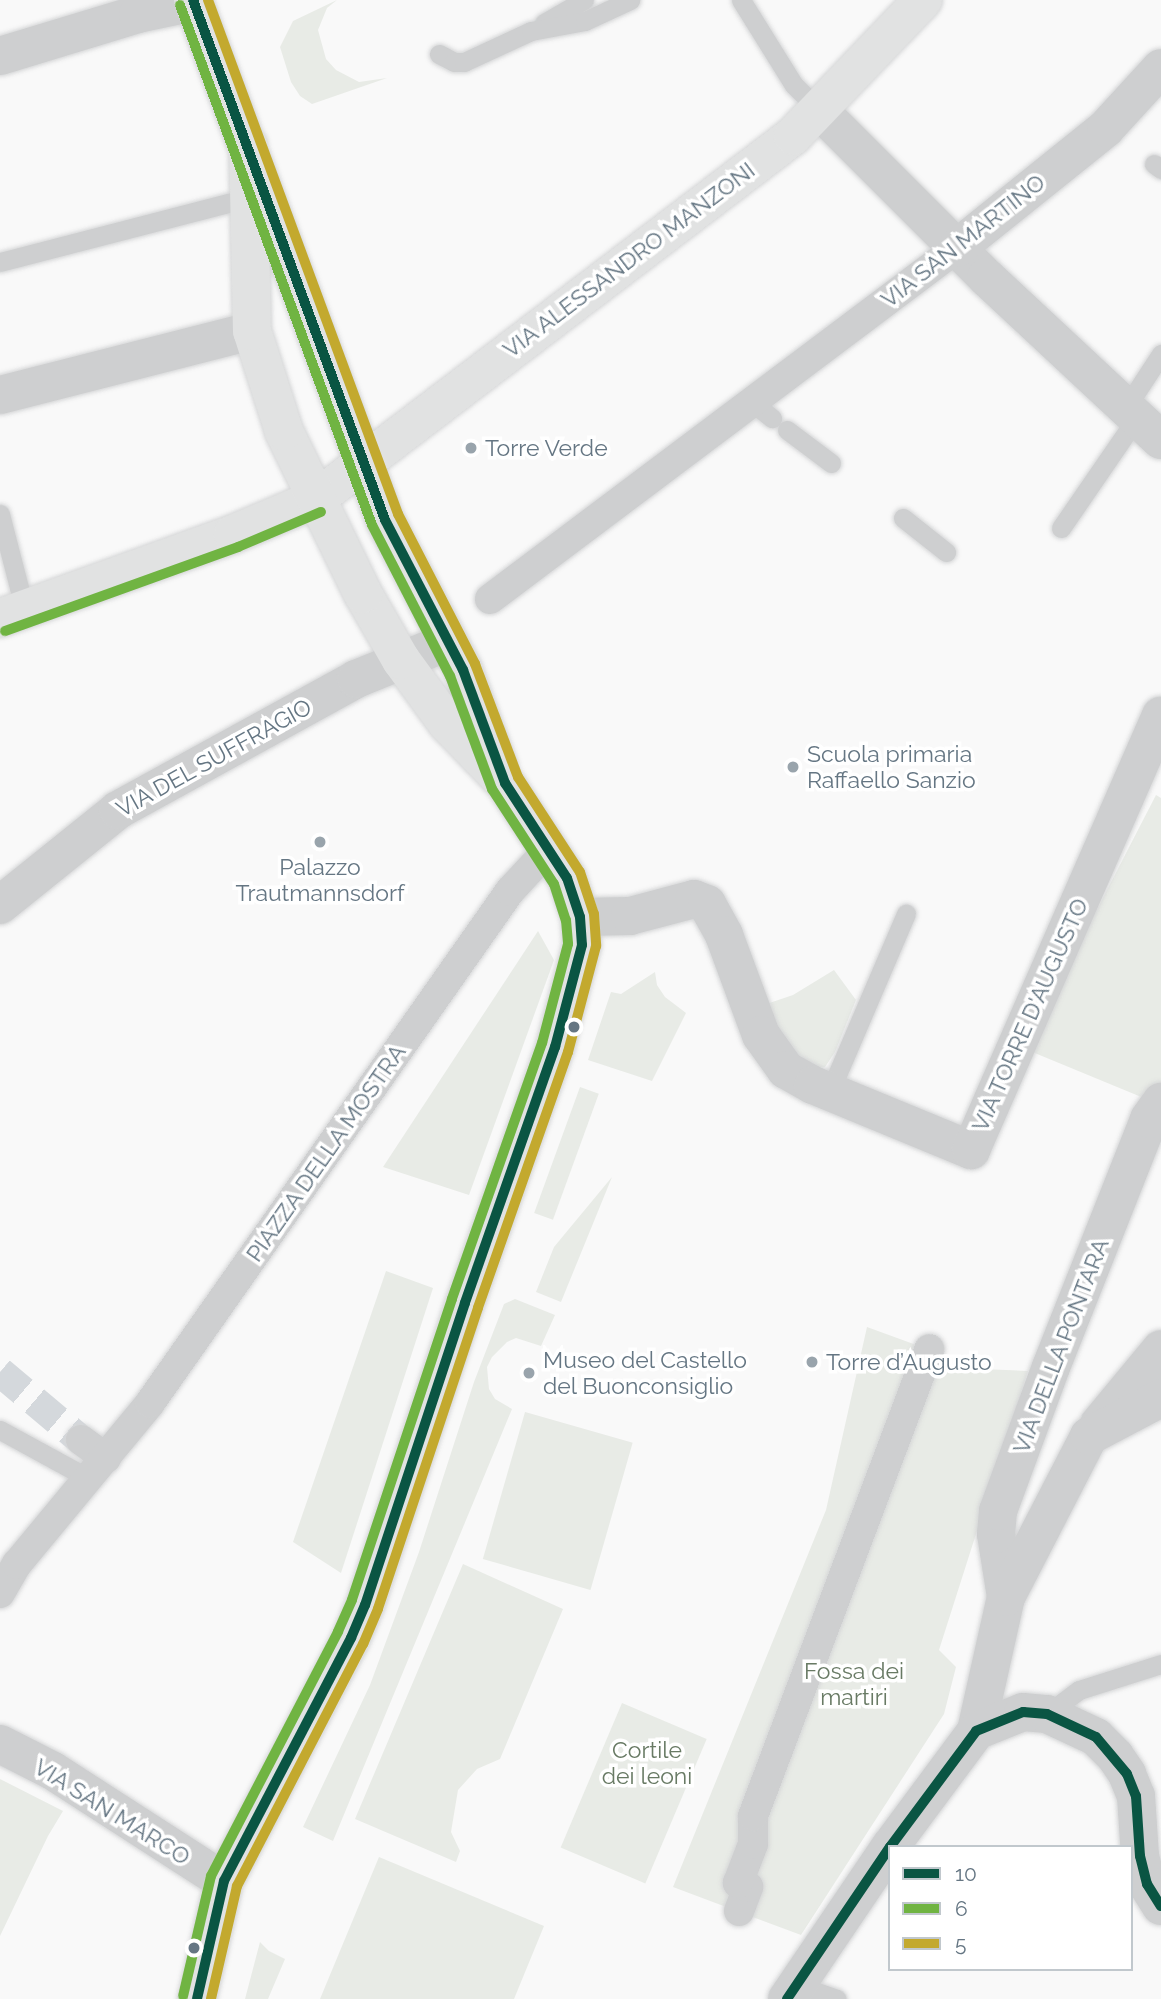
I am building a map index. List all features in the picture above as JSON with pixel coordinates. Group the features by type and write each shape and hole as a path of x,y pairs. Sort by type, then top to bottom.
{"main road":[{"name":"VIA ALESSANDRO MANZONI","path":"13,615 233,534 316,499 793,136 923,0"},
{"path":"195,1 384,520 463,670 505,783"},
{"path":"197,1999 224,1881 351,1638 365,1605 486,1239 555,1047 582,945 580,917 567,878 505,783 447,723 401,660 363,594 284,431 252,331 247,198 248,145"}],"street":[{"path":"2,48 195,1"},
{"name":"VIA SAN MARTINO","path":"490,599 770,416 957,248 1115,137 1161,68"},
{"path":"819,110 957,248 1141,423"},
{"path":"0,395 252,331"},
{"name":"VIA DEL SUFFRAGIO","path":"0,905 118,810 356,679 447,642"},
{"name":"VIA TORRE D'AUGUSTO","path":"580,917 630,916 694,898 707,904 724,935 761,1035 786,1070 971,1150 1161,716"},
{"name":"PIAZZA DELLA MOSTRA","path":"0,1592 17,1564 150,1403 510,891 548,850"},
{"name":"VIA DELLA PONTARA","path":"1006,1597 996,1534 998,1511 1051,1367 1149,1119 1161,1102"},
{"path":"739,1911 748,1887 738,1883 752,1844 753,1816 929,1349"},
{"path":"891,1845 976,1731 1006,1597 1089,1436 1161,1349"},
{"path":"1089,1436 1161,1398"},
{"path":"81,1440 97,1468"},
{"path":"976,1731 1023,1712 1047,1714 1096,1737 1128,1774 1136,1796 1144,1875 1161,1906"},
{"name":"VIA SAN MARCO","path":"0,1744 53,1770 224,1881"},
{"path":"792,1992 888,1850"}],"lane":[{"path":"439,54 454,62 464,62 531,31 584,0"},
{"path":"531,31 584,21 629,0"},
{"path":"741,0 794,85 819,110"},
{"path":"0,262 247,198"},
{"path":"1061,528 1141,423 1161,354"},
{"path":"770,416 831,463"},
{"path":"0,514 13,615"},
{"path":"903,518 946,552"},
{"path":"830,1091 906,914"},
{"path":"0,1430 97,1468"},
{"path":"1047,1714 1079,1690 1161,1664"},
{"path":"792,1992 837,1999"}],"green space":[{"path":"337,0 327,8 318,30 326,59 336,70 359,82 387,78 312,104 300,96 291,82 280,47 293,21"},
{"path":"1156,795 1161,798 1161,1086 1151,1101 1025,1049"},
{"path":"538,931 554,960 469,1195 383,1167"},
{"path":"834,970 856,1000 835,1052 825,1067 811,1069 755,1008 793,995"},
{"path":"655,972 657,985 665,997 686,1013 652,1081 588,1060 611,992 621,994"},
{"path":"580,1087 599,1094 553,1220 534,1213"},
{"path":"612,1177 561,1302 536,1292 554,1247"},
{"path":"386,1271 433,1288 341,1573 293,1542"},
{"path":"515,1299 555,1315 541,1346 516,1338 507,1342 492,1357 487,1367 489,1389 495,1399 512,1409 333,1841 303,1827 370,1685 419,1552 474,1382 504,1304"},
{"name":"Fossa dei martiri","path":"867,1327 982,1369 1028,1371 939,1650 956,1667 944,1714 801,1935 673,1887 826,1510"},
{"path":"525,1412 633,1443 590,1590 483,1559"},
{"path":"463,1564 563,1609 500,1759 477,1769 458,1790 451,1832 460,1851 456,1862 355,1819"},
{"name":"Cortile dei leoni","path":"622,1703 707,1739 645,1883 561,1848"},
{"path":"0,1779 63,1811 48,1836 0,1936"},
{"path":"379,1857 544,1926 514,1999 320,1999"},
{"path":"260,1942 269,1951 285,1959 268,1999 245,1999"}],"tunnel":[{"path":"0,1372 81,1440"}],"transit line":[{"name":"10","path":"193,0 385,520 463,670 505,783 567,878 580,917 582,945 555,1047 465,1303 365,1605 351,1638 224,1881 197,1999"},
{"name":"5","path":"208,0 398,514 475,664 518,777 580,872 594,914 596,946 568,1052 478,1308 378,1609 363,1644 237,1886 211,1999"},
{"name":"6","path":"180,5 372,525 450,676 492,789 554,884 566,920 568,944 542,1043 452,1299 352,1600 211,1876 183,1996"},
{"name":"6","path":"5,631 238,547 321,512"},
{"name":"10","path":"891,1845 976,1731 1023,1712 1047,1714 1096,1737 1127,1774 1136,1796 1140,1856 1147,1884 1161,1906"},
{"name":"10","path":"787,1999 888,1850"}],"place":[{"name":"Torre Verde","path":"471,448"},
{"name":"Scuola primaria Raffaello Sanzio","path":"793,767"},
{"name":"Palazzo Trautmannsdorf","path":"320,842"},
{"name":"Torre d’Augusto","path":"812,1362"},
{"name":"Museo del Castello del Buonconsiglio","path":"529,1373"}]}
